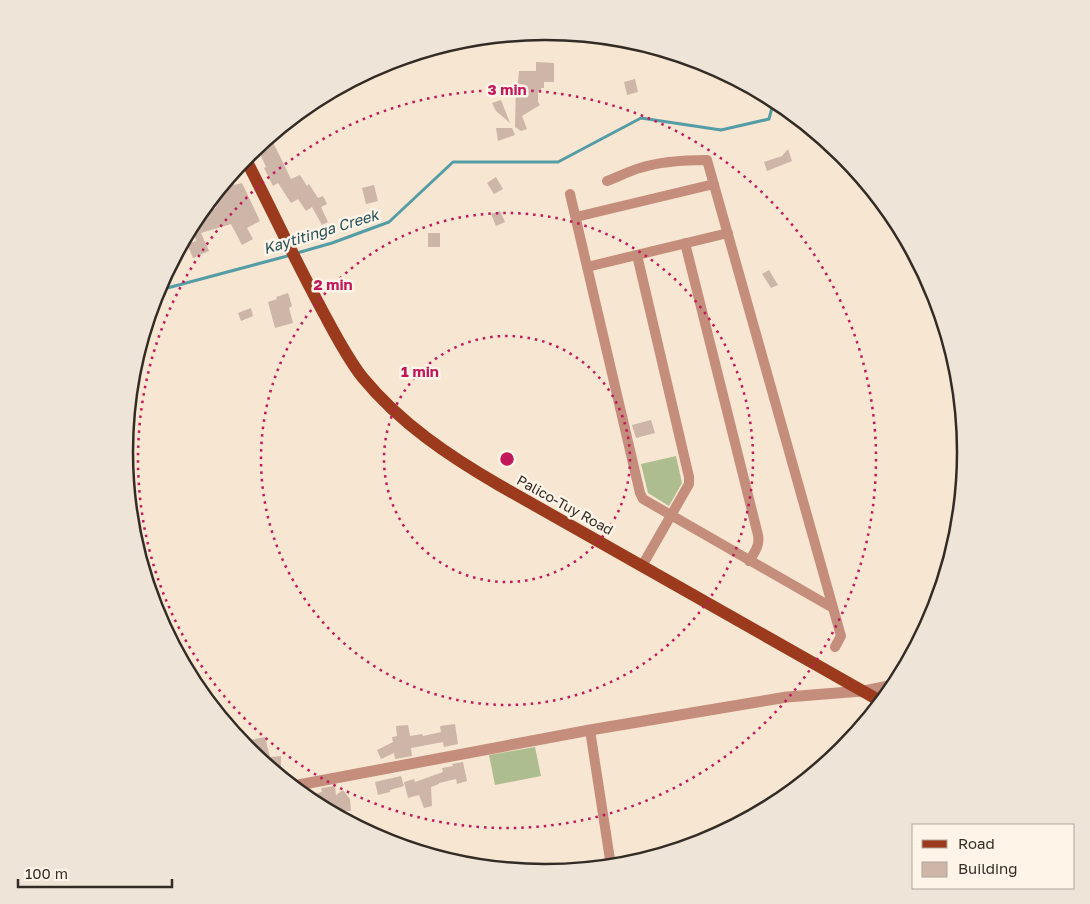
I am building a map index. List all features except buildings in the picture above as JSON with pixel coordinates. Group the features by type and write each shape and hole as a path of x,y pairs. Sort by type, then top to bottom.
{"main road":[{"name":"Palico-Tuy Road","path":"249,166 333,330 363,377 404,420 458,462 875,698"}],"street":[{"path":"607,181 639,168 655,164 672,161 707,160 841,636 835,647"},
{"path":"576,217 714,184"},
{"path":"570,194 640,493 646,502 671,517 833,608"},
{"path":"587,267 728,233"},
{"path":"685,243 758,535 757,548 749,561"},
{"path":"637,255 689,477 686,491 642,566"},
{"path":"301,784 590,730 787,697 862,691 884,686"},
{"path":"590,730 610,858"}],"green space":[{"path":"676,456 682,483 669,506 648,493 641,464"},
{"path":"535,747 541,776 495,785 489,755"}],"waterway":[{"name":"Kaytitinga Creek","path":"297,253 332,243 389,222 453,162 558,162 641,118 721,130 769,119 772,108"},
{"name":"Kaytitinga Creek","path":"167,288 291,255"}]}
